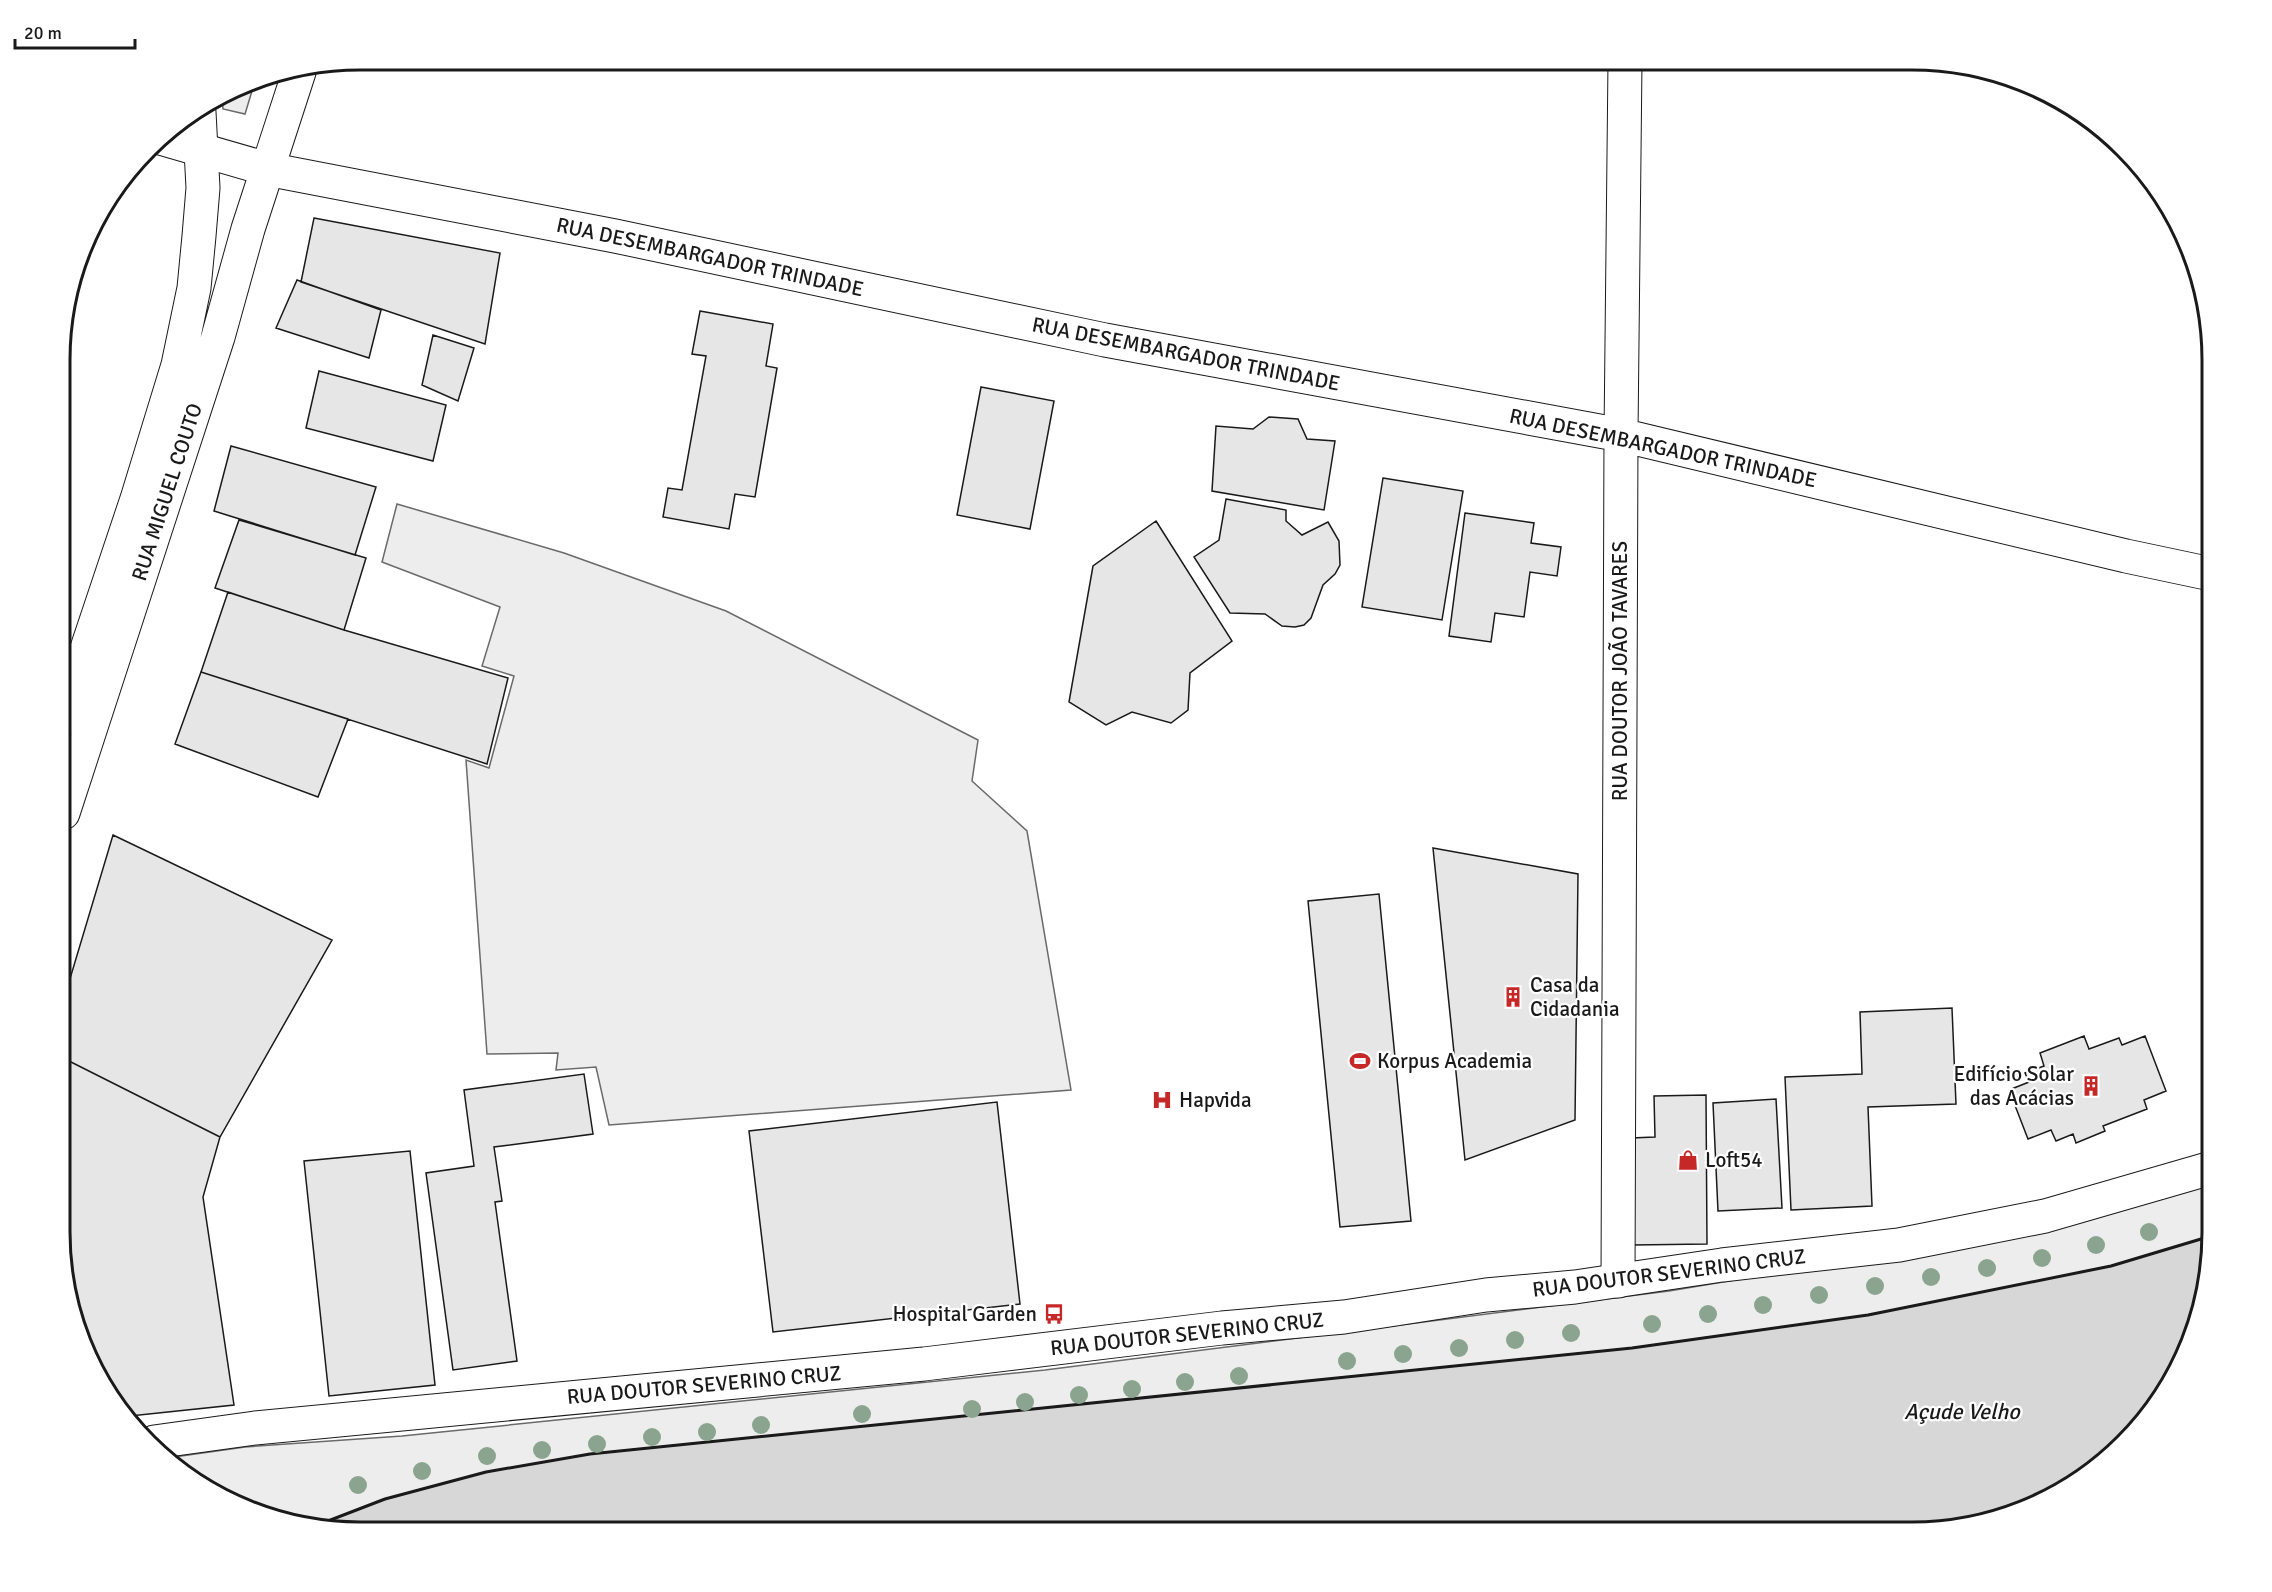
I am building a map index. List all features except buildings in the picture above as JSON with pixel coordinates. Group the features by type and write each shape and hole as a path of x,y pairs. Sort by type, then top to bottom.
{"main road":[{"name":"RUA DOUTOR JOÃO TAVARES","path":"1618,1281 1621,435 1625,70"},
{"name":"RUA MIGUEL COUTO","path":"70,792 218,337 267,169 297,78"},
{"name":"RUA MIGUEL COUTO","path":"70,699 137,499 178,365 195,278 202,188 199,119"},
{"name":"RUA DESEMBARGADOR TRINDADE","path":"171,141 267,169 615,236 1104,340 1621,435 2202,572"},
{"name":"RUA DOUTOR SEVERINO CRUZ","path":"160,1441 369,1416 924,1364 1344,1317 1486,1295 1575,1287 1722,1265 1899,1245 2045,1216 2202,1171"}],"shaded area":[{"path":"252,92 245,114 223,109 223,105"},
{"path":"397,504 564,553 726,611 978,740 972,781 1027,831 1071,1090 609,1125 596,1067 556,1070 558,1053 487,1054 466,760 489,768 514,676 482,666 500,607 382,562"},
{"path":"2202,1180 2202,1239 2111,1266 1868,1315 1632,1348 590,1454 385,1499 331,1520 286,1512 232,1492 199,1473 178,1456 245,1447 402,1436 1045,1370 1669,1291 2078,1223"}],"water":[{"name":"Açude Velho","path":"2202,1239 2192,1306 2172,1360 2153,1393 2117,1437 2073,1473 2040,1492 2005,1506 1949,1519 1911,1522 361,1522 331,1520 385,1499 486,1472 590,1454 1632,1348 1868,1315 2111,1266"}],"wall":[{"path":"331,1520 385,1499 486,1472 590,1454 1632,1348 1868,1315 2111,1266 2202,1239"}],"place":[{"name":"Casa da Cidadania","path":"1513,997"},
{"name":"Korpus Academia","path":"1360,1061"},
{"name":"Edifício Solar das Acácias","path":"2091,1086"},
{"name":"Hapvida","path":"1162,1100"},
{"name":"Loft54","path":"1688,1160"},
{"name":"Hospital Garden","path":"1054,1314"}]}
